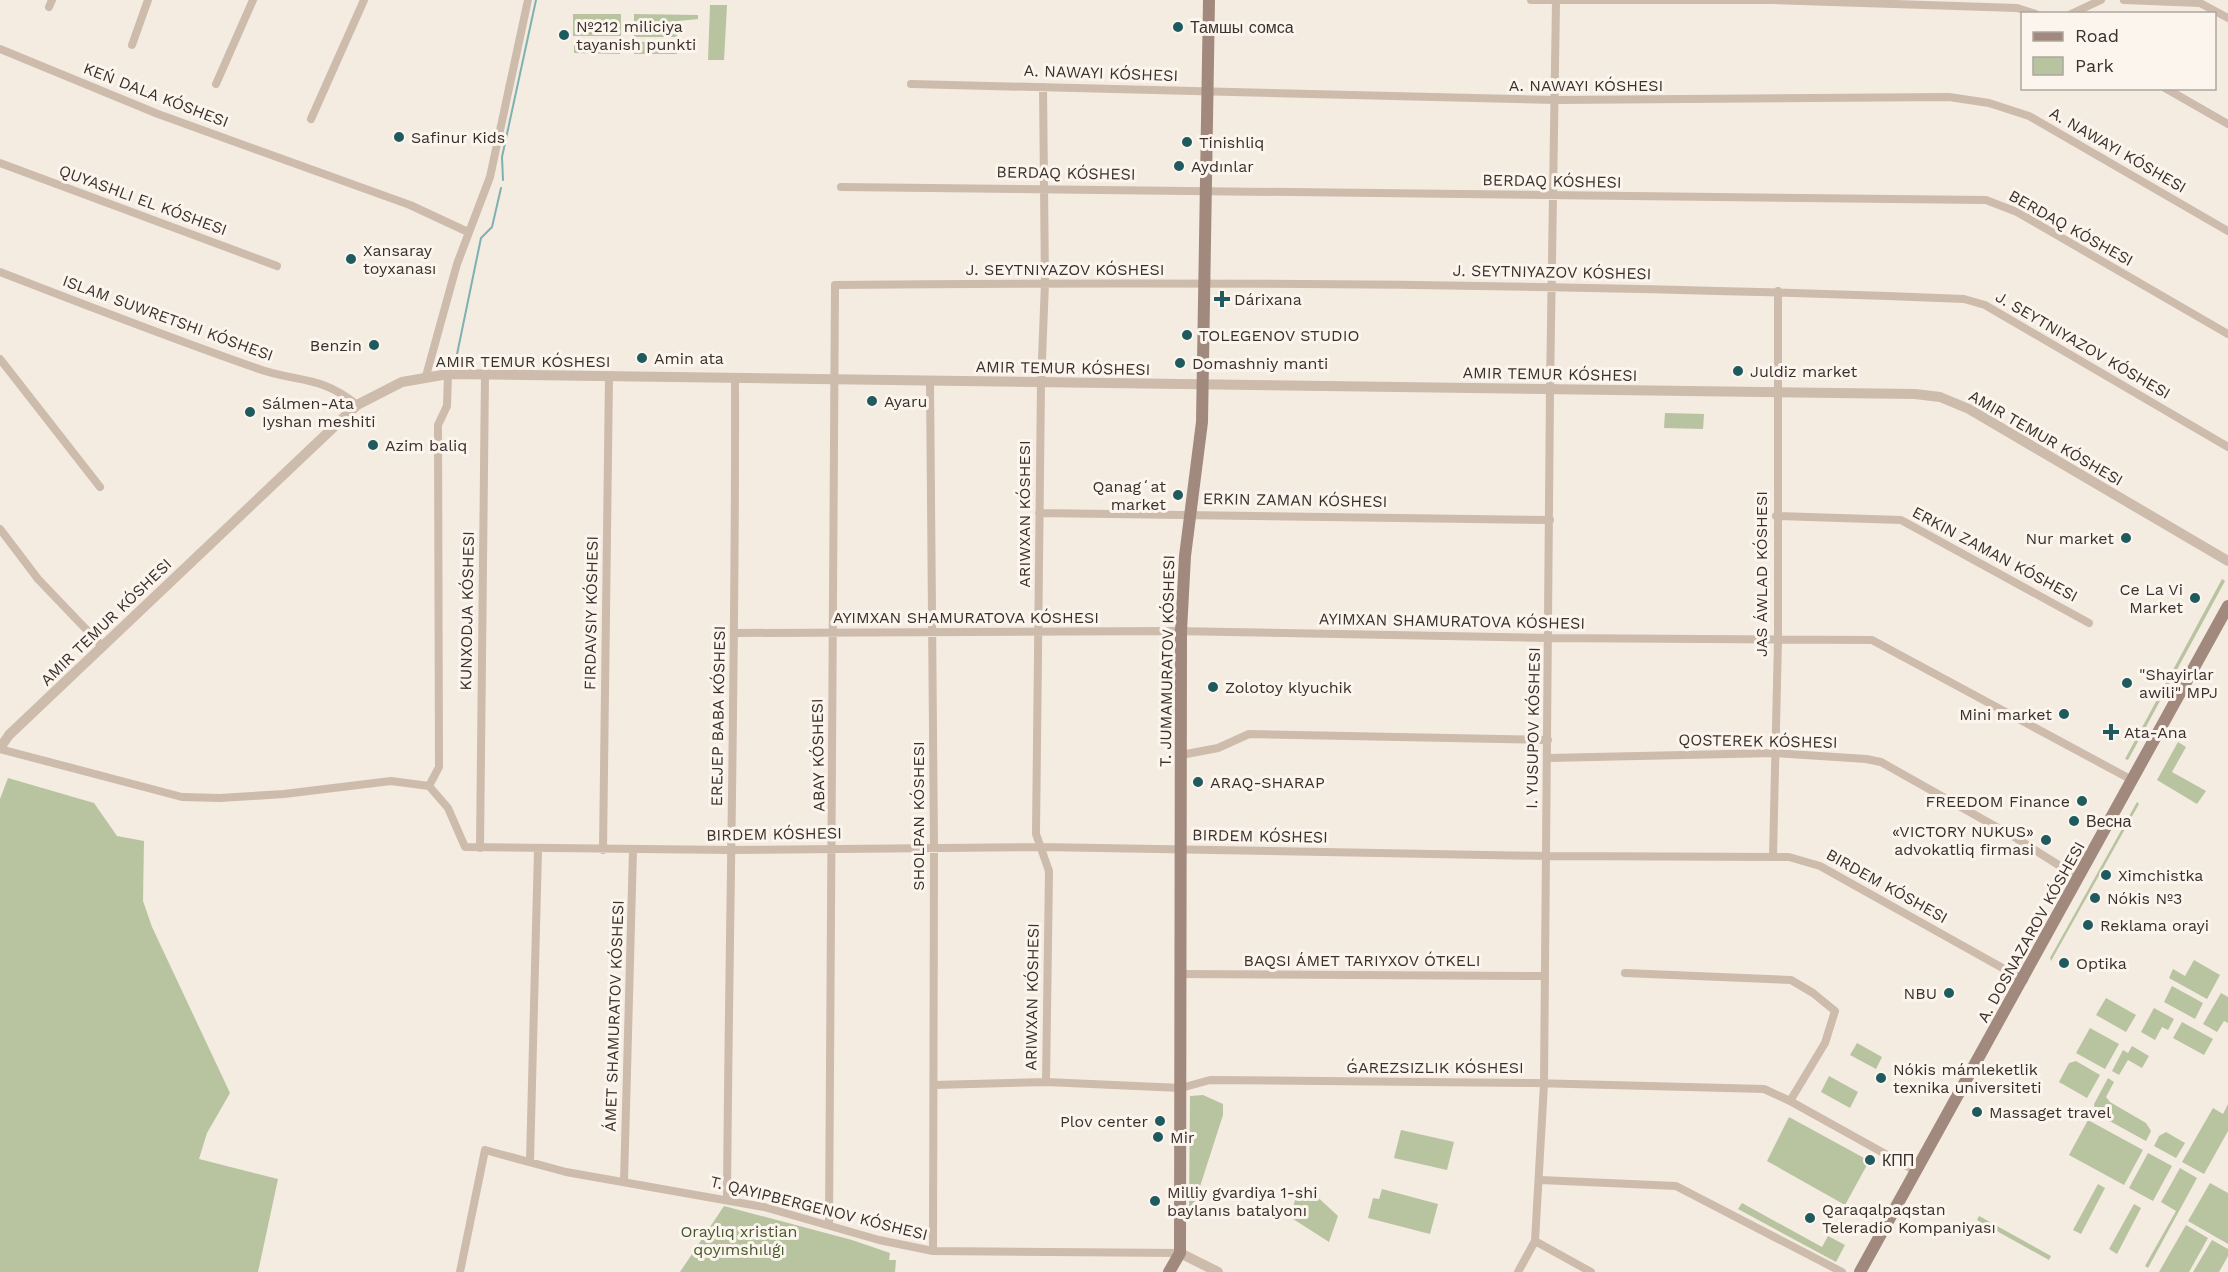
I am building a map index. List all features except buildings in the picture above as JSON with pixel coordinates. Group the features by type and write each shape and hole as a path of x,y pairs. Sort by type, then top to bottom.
{"main road":[{"name":"T. JUMAMURATOV KÓSHESI","path":"1180,1253 1181,631 1185,556 1202,422 1209,0"},
{"name":"A. DOSNAZAROV KÓSHESI","path":"1860,1272 2024,980 2228,606"},
{"path":"1169,1272 1180,1253"}],"street":[{"path":"132,45 148,0"},
{"path":"216,84 253,0"},
{"path":"311,119 364,0"},
{"path":"426,376 468,232 490,177 528,0"},
{"path":"1531,0 1785,1 2017,8 2030,12"},
{"path":"2075,12 2101,0"},
{"path":"2124,0 2200,3 2228,18"},
{"name":"I. YUSUPOV KÓSHESI","path":"1518,1272 1535,1241 1544,1084 1556,1"},
{"name":"KEŃ DALA KÓSHESI","path":"0,49 158,114 410,205 468,232"},
{"path":"911,84 1556,100 1949,97 1989,103 2029,116 2228,231"},
{"path":"1043,87 1045,283 1041,383 1036,834 1049,871 1046,1082"},
{"path":"2168,90 2228,124"},
{"path":"0,163 277,266"},
{"name":"BERDAQ KÓSHESI","path":"841,187 1986,200 2017,212 2228,334"},
{"name":"ISLAM SUWRETSHI KÓSHESI","path":"0,272 260,370 314,380 336,389 357,405"},
{"name":"J. SEYTNIYAZOV KÓSHESI","path":"835,285 1045,283 1552,286 1964,298 1985,305 2228,447"},
{"name":"ABAY KÓSHESI","path":"829,1225 834,848 831,633 835,285"},
{"name":"JAS ÁWLAD KÓSHESI","path":"1773,856 1778,640 1776,392 1778,291"},
{"path":"0,359 100,487"},
{"path":"0,748 182,797 220,798 284,794 391,781 429,786 439,767 438,425 447,406 448,374"},
{"name":"AMIR TEMUR KÓSHESI","path":"0,748 9,735 357,405 373,394 402,382 448,374 1776,392 1940,397 1999,425 2228,561"},
{"name":"KUNXODJA KÓSHESI","path":"480,848 485,374"},
{"name":"FIRDAVSIY KÓSHESI","path":"603,850 609,376"},
{"name":"EREJEP BABA KÓSHESI","path":"727,1198 730,850 736,633 735,378"},
{"name":"SHOLPAN KÓSHESI","path":"930,381 934,848 933,1251"},
{"name":"ERKIN ZAMAN KÓSHESI","path":"1039,513 1191,513 1550,520"},
{"name":"ERKIN ZAMAN KÓSHESI","path":"1776,516 1901,520 2089,623"},
{"path":"0,529 46,588 103,647"},
{"path":"736,633 1181,631 1549,638 1872,640 2132,780"},
{"path":"1181,755 1218,748 1249,734 1548,740"},
{"name":"QOSTEREK KÓSHESI","path":"1548,758 1775,753 1858,758 1881,762 2016,838 2079,878"},
{"name":"BIRDEM KÓSHESI","path":"429,786 447,808 465,847 480,848 730,850 1041,847 1547,856 1773,856 1804,860 1820,866 2024,980"},
{"path":"530,1161 538,850"},
{"name":"ÁMET SHAMURATOV KÓSHESI","path":"624,1182 633,850"},
{"path":"1625,973 1791,980 1813,993 1835,1011 1825,1043 1790,1101"},
{"path":"1179,974 1545,976"},
{"name":"ǴAREZSIZLIK KÓSHESI","path":"934,1085 1046,1082 1181,1088 1210,1080 1764,1089 1916,1171"},
{"path":"460,1272 485,1150 566,1172 727,1198 879,1240 933,1251 1180,1253 1218,1272"},
{"path":"1540,1180 1676,1186 1842,1272"},
{"path":"1535,1241 1591,1272"}],"green space":[{"path":"710,5 727,5 724,60 708,60"},
{"path":"573,14 621,14 621,36 573,36"},
{"path":"634,14 698,15 698,19 678,21 677,37 634,37"},
{"path":"574,40 621,41 620,54 574,53"},
{"path":"634,42 677,42 677,54 634,54"},
{"path":"1665,413 1704,414 1703,429 1664,428"},
{"path":"2222,579 2225,581 2128,760 2125,759"},
{"path":"2178,742 2186,747 2172,772 2206,791 2197,804 2157,780"},
{"path":"8,778 94,803 117,836 144,841 143,901 152,927 230,1093 207,1133 199,1159 278,1179 258,1272 0,1272 0,799"},
{"path":"2137,802 2139,804 2051,961 2050,958"},
{"path":"2194,960 2220,975 2207,999 2169,978 2173,969 2185,976"},
{"path":"2172,986 2203,1003 2195,1019 2164,1002"},
{"path":"2221,993 2228,997 2228,1023 2224,1021 2217,1032 2203,1024"},
{"path":"2106,998 2136,1015 2126,1032 2096,1015"},
{"path":"2154,1008 2174,1019 2168,1030 2162,1027 2155,1040 2141,1032"},
{"path":"2182,1022 2213,1039 2204,1055 2173,1038"},
{"path":"2090,1028 2119,1044 2105,1069 2076,1053"},
{"path":"1857,1043 1882,1057 1876,1069 1850,1055"},
{"path":"2132,1046 2149,1056 2142,1068 2128,1060 2119,1075 2112,1071 2123,1050 2128,1053"},
{"path":"2076,1061 2100,1075 2087,1098 2059,1082 2069,1063"},
{"path":"1829,1076 1858,1092 1850,1108 1821,1092"},
{"path":"2108,1078 2114,1082 2106,1097 2110,1102 2146,1123 2151,1131 2146,1141 2095,1113 2094,1104"},
{"path":"1203,1095 1223,1104 1223,1115 1195,1202 1189,1208 1190,1096"},
{"path":"2228,1104 2228,1131 2204,1174 2182,1162 2213,1108 2223,1114"},
{"path":"1789,1117 1864,1158 1863,1162 1867,1165 1845,1205 1767,1161"},
{"path":"2088,1120 2143,1150 2124,1185 2069,1155"},
{"path":"1401,1130 1454,1142 1447,1170 1394,1158"},
{"path":"2166,1132 2185,1143 2176,1158 2154,1146 2159,1136"},
{"path":"2148,1153 2172,1166 2153,1201 2129,1188"},
{"path":"2180,1168 2197,1178 2148,1268 2145,1266 2176,1211 2161,1202"},
{"path":"2210,1183 2228,1193 2228,1244 2188,1221"},
{"path":"2098,1184 2105,1188 2081,1234 2073,1230"},
{"path":"1299,1187 1311,1191 1338,1216 1329,1242 1290,1217"},
{"path":"1382,1189 1438,1204 1430,1234 1368,1218 1373,1198 1379,1199"},
{"path":"1742,1203 1822,1247 1828,1236 1845,1245 1836,1262 1738,1209"},
{"path":"2134,1204 2141,1208 2117,1254 2109,1249"},
{"name":"Oraylıq xristian qoyımshılıǵı","path":"724,1206 852,1240 890,1253 889,1260 896,1260 895,1272 680,1272"},
{"path":"1979,1216 2051,1256 2049,1260 1977,1220"},
{"path":"2186,1225 2208,1238 2189,1272 2159,1272"},
{"path":"2212,1240 2228,1249 2228,1256 2219,1272 2193,1272"}],"waterway":[{"path":"503,180 502,157 536,0"},
{"path":"455,364 481,238 492,227 501,188"}],"place":[{"name":"Тамшы сомса","path":"1178,27"},
{"name":"№212 miliciya tayanish punkti","path":"564,35"},
{"name":"Safinur Kids","path":"399,137"},
{"name":"Tinishliq","path":"1187,142"},
{"name":"Aydınlar","path":"1179,166"},
{"name":"Xansaray toyxanası","path":"351,259"},
{"name":"Dárixana","path":"1222,299"},
{"name":"TOLEGENOV STUDIO","path":"1187,335"},
{"name":"Benzin","path":"374,345"},
{"name":"Amin ata","path":"642,358"},
{"name":"Domashniy manti","path":"1180,363"},
{"name":"Juldiz market","path":"1738,371"},
{"name":"Ayaru","path":"872,401"},
{"name":"Sálmen-Ata Iyshan meshiti","path":"250,412"},
{"name":"Azim baliq","path":"373,445"},
{"name":"Qanagʻat market","path":"1178,495"},
{"name":"Nur market","path":"2126,538"},
{"name":"Ce La Vi Market","path":"2195,598"},
{"name":"\"Shayirlar awili\" MPJ","path":"2127,683"},
{"name":"Zolotoy klyuchik","path":"1213,687"},
{"name":"Mini market","path":"2064,714"},
{"name":"Ata-Ana","path":"2111,732"},
{"name":"ARAQ-SHARAP","path":"1198,782"},
{"name":"FREEDOM Finance","path":"2082,801"},
{"name":"Весна","path":"2074,821"},
{"name":"«VICTORY NUKUS» advokatliq firmasi","path":"2046,840"},
{"name":"Ximchistka","path":"2106,875"},
{"name":"Nókis №3","path":"2095,898"},
{"name":"Reklama orayi","path":"2088,925"},
{"name":"Optika","path":"2064,963"},
{"name":"NBU","path":"1949,993"},
{"name":"Nókis mámleketlik texnika universiteti","path":"1881,1078"},
{"name":"Massaget travel","path":"1977,1112"},
{"name":"Plov center","path":"1160,1121"},
{"name":"Mir","path":"1158,1137"},
{"name":"КПП","path":"1870,1160"},
{"name":"Milliy gvardiya 1-shi baylanıs batalyonı","path":"1155,1201"},
{"name":"Qaraqalpaqstan Teleradio Kompaniyası","path":"1810,1218"}]}
